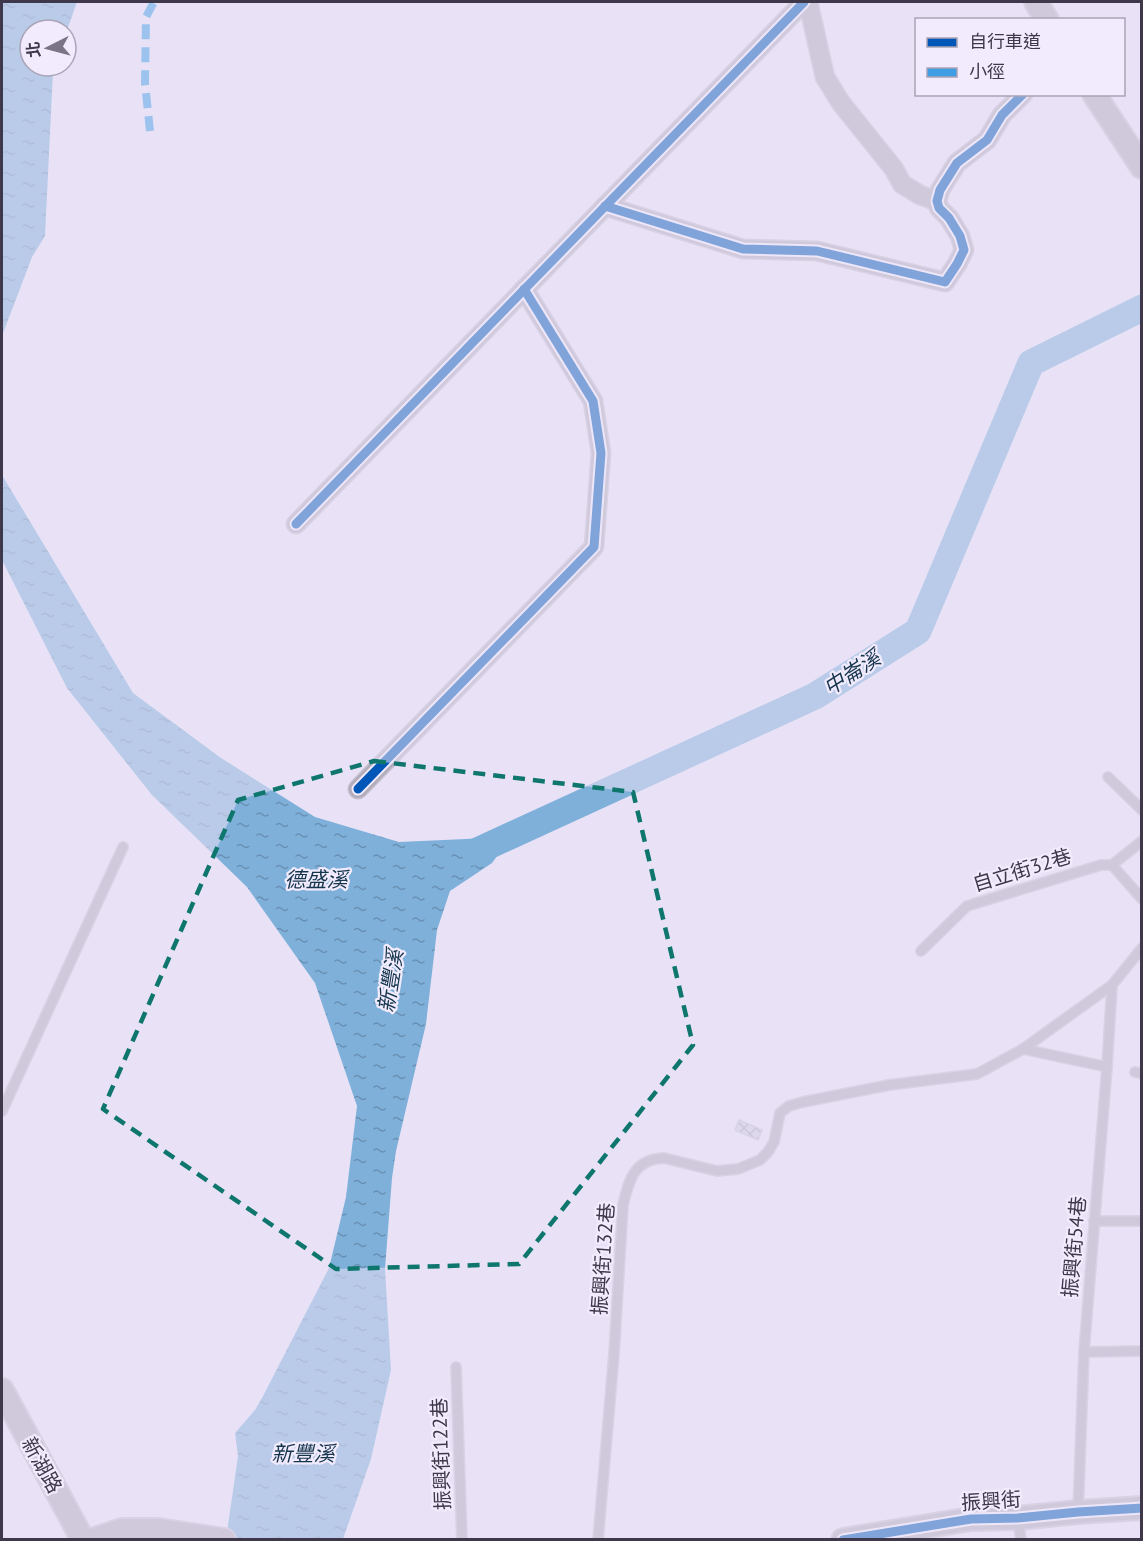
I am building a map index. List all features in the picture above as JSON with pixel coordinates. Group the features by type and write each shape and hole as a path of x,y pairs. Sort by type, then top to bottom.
{"street":[{"path":"806,2 825,77 841,103 894,169 902,184 920,195 937,201"},
{"path":"296,524 806,2"},
{"path":"1036,2 1046,18"},
{"path":"605,206 743,249 817,250 945,282 964,250 960,236 949,218 939,208 937,201 940,190 957,163 987,140 1002,115 1021,96"},
{"path":"1095,96 1142,167"},
{"path":"358,789 594,548 601,453 593,401 524,289"},
{"name":"新湖路","path":"2,1390 83,1539"},
{"name":"振興街","path":"843,1539 971,1519 1019,1529 1078,1512 1142,1508"},
{"path":"92,1539 122,1530 158,1530 224,1539"}],"lane":[{"path":"1108,777 1142,810"},
{"name":"自立街32巷","path":"921,951 967,906 1101,864 1112,865 1142,841"},
{"path":"2,1111 123,847"},
{"path":"1112,865 1142,899"},
{"path":"1023,1049 1112,985 1142,948"},
{"name":"振興街54巷","path":"1078,1512 1084,1352 1112,985"},
{"path":"1023,1049 1107,1067"},
{"name":"振興街132巷","path":"598,1539 614,1354 623,1205 629,1181 640,1164 655,1158 664,1158 717,1170 738,1169 760,1160 768,1152 774,1142 780,1113 789,1106 889,1085 977,1074 1023,1049"},
{"path":"1094,1221 1142,1221"},
{"path":"1084,1352 1142,1351"},
{"name":"振興街122巷","path":"456,1367 462,1539"}],"highlighted area":[{"path":"374,761 633,792 693,1045 519,1264 336,1269 103,1109 238,800"}],"water":[{"path":"2,2 77,2 71,18 18,18 18,78 53,78 45,236 32,257 2,336"},
{"path":"2,475 133,693 221,758 315,817 399,842 511,837 492,863 450,891 437,930 426,1024 396,1151 392,1178 385,1269 391,1370 371,1459 343,1539 226,1539 238,1456 235,1433 262,1398 329,1268 346,1197 357,1106 315,983 247,887 152,795 67,688 2,560"}],"building":[{"path":"739,1120 762,1130 758,1140 735,1130"}],"waterway":[{"name":"中崙溪","path":"475,852 815,696 918,631 1031,363 1142,308"}],"marked path":[{"path":"150,131 145,83 146,17 154,2"}],"cycle path":[{"path":"296,524 804,2"},
{"path":"605,206 743,249 817,251 945,282 964,250 960,236 949,218 939,208 937,201 940,190 957,163 987,140 1002,115 1021,96"},
{"path":"358,789 594,547 601,453 593,401 524,289"},
{"path":"843,1540 971,1519 1018,1518 1142,1508"}],"water label":[{"name":"德盛溪","path":"316,880"},
{"name":"新豐溪","path":"391,981"},
{"name":"新豐溪","path":"303,1454"}]}
